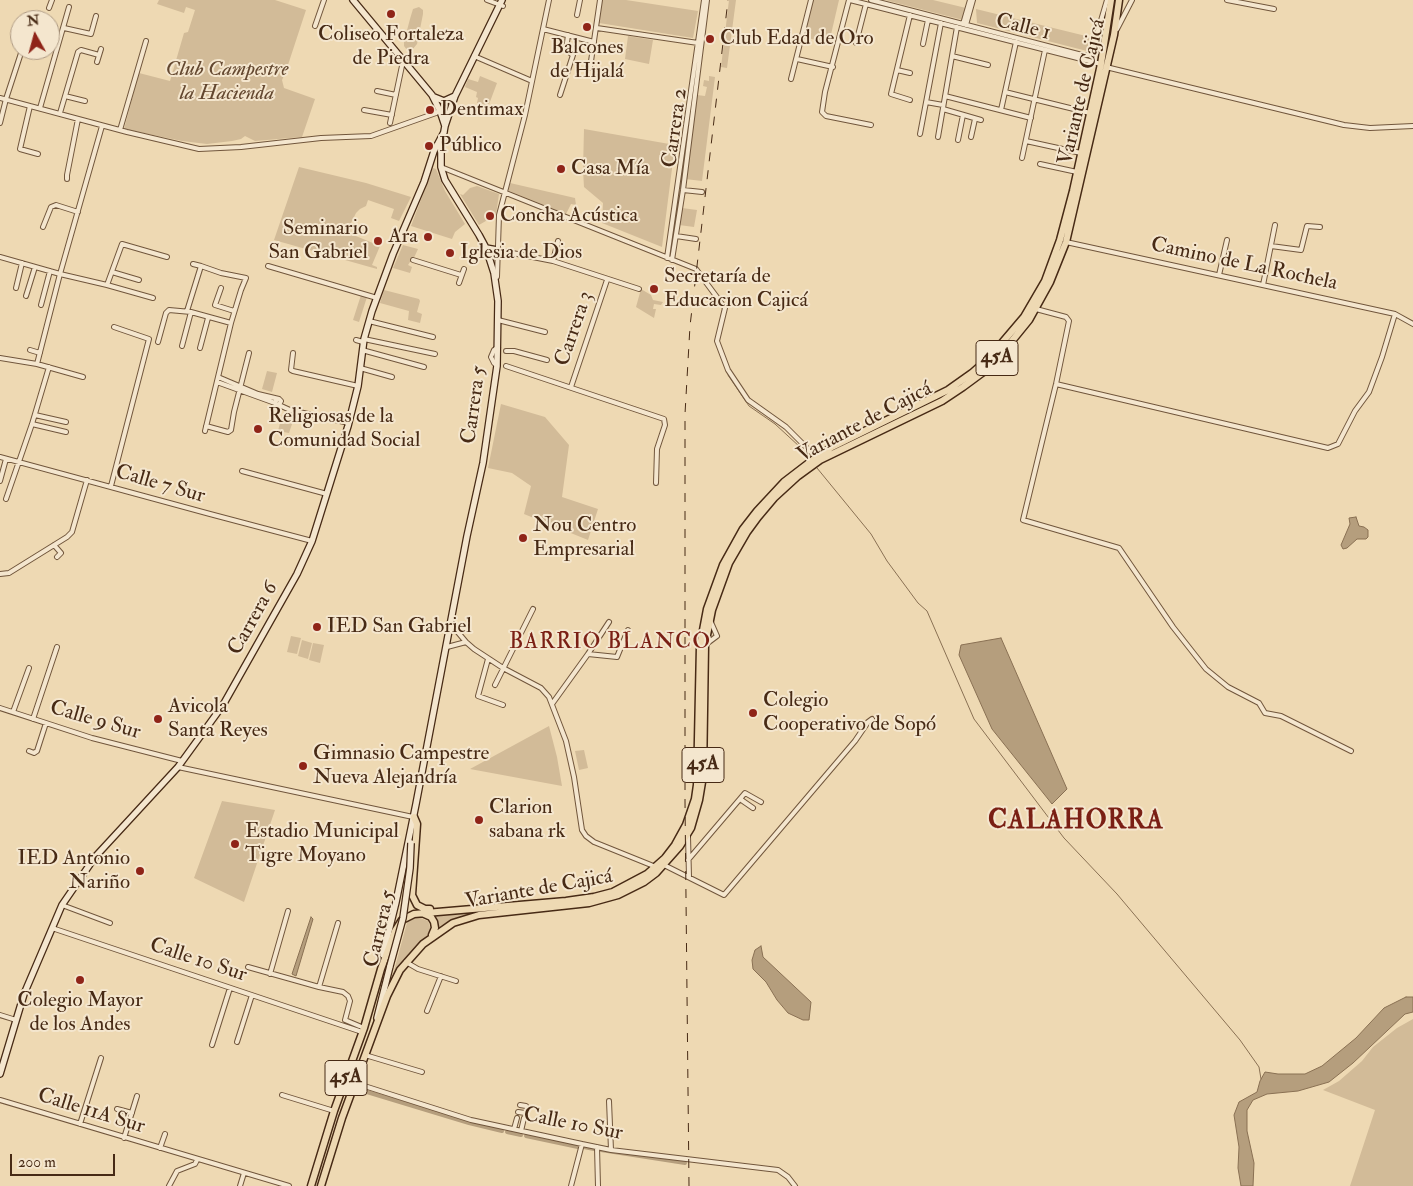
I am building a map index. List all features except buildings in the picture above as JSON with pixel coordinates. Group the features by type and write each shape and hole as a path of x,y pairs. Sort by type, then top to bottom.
{"highway":[{"name":"Variante de Cajicá","path":"816,459 942,401 964,387 982,373 1003,352 1020,333 1036,309 1050,282 1066,242 1104,65 1111,0"},
{"name":"Variante de Cajicá","path":"381,969 398,925 408,916 421,913 594,897 613,892 628,885 656,867 665,858 681,836 695,799 698,770 699,658 702,634 712,594 723,565 742,529 771,494 842,441 948,390 972,373 999,348 1024,318 1045,280 1060,240 1090,113 1114,35 1120,0"},
{"name":"Variante de Cajicá","path":"377,1020 391,987 406,962 429,938 453,923 479,914 589,903 612,897 644,882 664,865 680,846 688,833 699,800 702,776 705,645 720,583 747,532 774,498 803,470"},
{"path":"414,815 417,824 412,895 414,901 425,909 445,908 456,910"},
{"path":"421,913 431,917 434,922 433,934 429,938"},
{"name":"45A","path":"311,1186 334,1111 363,1030 381,969"},
{"name":"45A","path":"321,1186 377,1020"}],"main road":[{"path":"353,0 432,95 438,100 447,100 455,96"},
{"name":"Carrera 6","path":"0,1074 1,1063 24,994 62,904 95,857 180,764 223,705 297,574 312,541 349,423 358,386 364,340 377,298 393,254 424,182 436,144 444,129 455,96 501,4"},
{"path":"432,95 440,111 444,129"},
{"name":"Carrera 6","path":"444,129 441,166 448,186 486,248 497,286"},
{"path":"430,163 436,160 441,166"},
{"path":"486,248 497,250"},
{"name":"Carrera 5","path":"381,969 414,815 486,446 497,366 497,286"},
{"name":"Carrera 5","path":"377,1020 404,909 414,815"}],"street":[{"path":"49,8 52,0"},
{"path":"315,26 324,0"},
{"path":"487,0 501,4"},
{"name":"Carrera 5","path":"497,286 499,215 522,127 549,0"},
{"path":"577,15 580,0"},
{"path":"590,68 600,0"},
{"path":"669,259 698,43 706,0"},
{"name":"Carrera 2","path":"669,259 676,236 706,0"},
{"path":"791,79 811,0"},
{"path":"849,0 822,112 824,115 870,126"},
{"name":"Calle 1","path":"849,0 957,27 964,26"},
{"name":"Calle 1","path":"871,0 1082,56 1088,55 1092,51 1107,0"},
{"path":"964,26 972,0"},
{"path":"1114,35 1132,0"},
{"path":"1227,0 1274,9"},
{"path":"856,43 866,4"},
{"path":"60,38 69,7"},
{"path":"910,100 891,94 911,10"},
{"path":"64,28 91,34 96,16"},
{"path":"923,44 928,20"},
{"path":"920,134 941,23"},
{"path":"938,136 957,27"},
{"path":"596,28 698,43"},
{"path":"543,29 594,42"},
{"path":"560,95 573,55 566,50 568,35"},
{"path":"1001,110 1016,40"},
{"name":"Calle 1","path":"1016,40 1045,50 1344,125 1370,128 1413,126"},
{"path":"120,130 146,41"},
{"path":"97,62 101,49"},
{"path":"60,113 78,52 81,50 99,55"},
{"path":"1022,158 1045,50"},
{"path":"474,56 532,81"},
{"name":"Calle 1","path":"952,56 988,65"},
{"path":"797,59 833,67"},
{"path":"0,122 19,60"},
{"path":"40,108 54,60"},
{"path":"390,123 404,61"},
{"path":"897,70 910,73"},
{"path":"377,91 396,95"},
{"path":"1005,92 1090,113"},
{"path":"65,96 85,101"},
{"path":"945,96 1031,118"},
{"path":"0,98 102,126 199,148 241,147 321,138 371,136 440,111 447,100"},
{"path":"926,102 981,120"},
{"path":"30,106 20,149 38,154"},
{"path":"364,110 392,115"},
{"path":"958,140 963,115"},
{"path":"67,179 66,174 78,119"},
{"path":"971,137 975,119"},
{"path":"38,364 60,274 102,126"},
{"path":"1026,141 1081,153"},
{"path":"1040,164 1077,172"},
{"path":"441,166 696,269 724,304 725,310 717,341 728,370 748,400 786,427 816,459"},
{"path":"682,190 702,192"},
{"path":"43,227 51,207 56,204 78,212"},
{"path":"1263,285 1275,225"},
{"path":"1271,246 1301,250 1307,226 1320,228"},
{"path":"676,236 696,239"},
{"path":"1219,275 1227,240"},
{"path":"553,261 558,241"},
{"name":"Camino de La Rochela","path":"1066,242 1395,314 1413,324"},
{"path":"107,285 122,244 167,257"},
{"path":"497,250 553,261 639,290"},
{"path":"0,259 22,263 153,298"},
{"path":"413,260 461,275"},
{"path":"16,288 22,263"},
{"path":"193,264 246,278 234,311 205,431"},
{"path":"182,346 201,266"},
{"path":"268,266 377,298"},
{"path":"26,296 35,267"},
{"path":"459,283 464,269"},
{"path":"42,305 50,271"},
{"path":"112,272 139,280"},
{"name":"Carrera 3","path":"571,387 607,280"},
{"path":"221,288 215,305 234,311"},
{"path":"1036,309 1066,318 1071,327 1023,520 1119,548 1173,627 1206,669 1228,687 1259,703 1265,713 1281,716 1351,750"},
{"path":"158,342 166,313 169,310 189,312 231,323"},
{"path":"1056,384 1328,448 1338,444 1355,411 1369,392 1380,365 1395,314"},
{"path":"200,348 208,318"},
{"path":"498,320 545,332"},
{"path":"369,321 433,336"},
{"path":"111,486 149,339 114,327"},
{"path":"356,340 435,354"},
{"path":"30,350 40,353"},
{"path":"362,350 424,367"},
{"path":"506,351 514,351 546,360"},
{"path":"206,426 228,432 231,430 249,353"},
{"path":"293,353 291,370 358,386"},
{"path":"0,358 38,364 83,377"},
{"path":"506,366 664,419 665,425 658,450 656,483"},
{"path":"6,499 49,368"},
{"path":"360,368 392,377"},
{"path":"218,377 240,389"},
{"path":"222,384 224,379"},
{"path":"217,382 277,402 290,410 349,423"},
{"path":"35,415 66,422"},
{"path":"32,424 66,432"},
{"name":"Calle 7 Sur","path":"0,457 312,541"},
{"path":"0,481 6,458"},
{"path":"242,471 327,494"},
{"path":"0,574 9,573 72,532 87,480"},
{"path":"210,514 212,508"},
{"path":"54,545 61,553 57,558"},
{"path":"495,685 533,609"},
{"path":"705,645 718,636 710,618"},
{"path":"552,704 609,622"},
{"path":"451,624 466,642 488,659 541,688 549,697 566,741 583,833 594,842 656,867"},
{"path":"588,654 617,657 628,630"},
{"path":"447,647 466,642"},
{"path":"33,718 57,647"},
{"path":"488,659 478,696 503,705"},
{"path":"13,712 29,668"},
{"name":"Calle 9 Sur","path":"0,708 180,764 414,815"},
{"path":"664,865 724,895 872,719"},
{"path":"28,751 34,753 37,751 46,723"},
{"path":"688,860 745,793 761,802"},
{"path":"740,799 753,808"},
{"path":"688,833 689,876"},
{"path":"62,904 110,923"},
{"path":"270,974 288,911"},
{"path":"320,987 338,923"},
{"name":"Calle 10 Sur","path":"52,928 230,988 363,1030"},
{"path":"406,962 418,969 456,981"},
{"path":"248,967 343,992 350,1001 345,1020 363,1030"},
{"path":"427,1011 441,976"},
{"path":"212,1045 230,988"},
{"path":"237,1042 252,995"},
{"path":"0,1015 16,1020"},
{"path":"365,1055 422,1072"},
{"path":"80,1124 101,1058"},
{"name":"Calle 10 Sur","path":"355,1083 471,1120 611,1150 778,1170 788,1176 795,1186"},
{"path":"282,1095 334,1111"},
{"path":"124,1138 137,1096"},
{"name":"Calle 11A Sur","path":"0,1100 288,1186"},
{"path":"609,1101 611,1150"},
{"path":"520,1105 526,1106"},
{"path":"117,1109 132,1113"},
{"path":"518,1112 525,1113"},
{"path":"514,1129 516,1119 524,1120 521,1131"},
{"path":"160,1148 165,1134"},
{"path":"570,1186 582,1144"},
{"path":"597,1147 598,1186"},
{"path":"169,1186 176,1171 195,1164 197,1160"},
{"path":"240,1186 244,1173"}],"green space":[{"name":"Club Campestre la Hacienda","path":"159,0 275,0 306,10 282,80 284,88 315,99 302,137 255,141 245,136 232,141 207,144 124,129 139,73 170,81 184,33 188,32 195,10 186,7 184,13 157,4"},
{"path":"602,0 626,0 698,11 693,38 599,23"},
{"path":"729,0 736,0 727,68 721,67"},
{"path":"812,0 839,0 829,43 803,37"},
{"path":"885,0 933,0 966,8 963,20"},
{"path":"419,7 423,10 423,14 417,44 412,50 407,50 404,42 410,19 413,9"},
{"path":"976,9 1090,37 1087,51 977,23"},
{"path":"628,36 653,40 649,64 625,59"},
{"path":"480,76 497,83 488,107 477,103 477,92 465,87 468,79 478,82"},
{"path":"709,76 715,77 702,181 685,179 697,95 705,96 707,87 703,86 704,80 709,81"},
{"path":"584,129 675,145 662,247 602,223 603,203 584,187"},
{"path":"299,167 366,183 411,197 399,221 391,218 394,209 368,200 366,206 356,213 350,225 351,234 380,246 372,265 377,267 377,269 274,240"},
{"path":"433,168 436,169 445,191 465,224 455,232 452,239 411,226"},
{"path":"510,183 575,198 576,205 571,204 566,214 507,190"},
{"path":"477,186 499,194 496,215 479,225 460,194 463,195 470,188"},
{"path":"682,208 697,210 694,227 679,225"},
{"path":"403,245 418,249 412,262 408,265 412,267 410,273 393,268"},
{"path":"641,289 651,295 653,300 663,302 661,305 654,304 653,309 656,309 654,318 636,307"},
{"path":"384,290 419,299 417,312 422,314 420,323 408,320 409,311 380,303"},
{"path":"361,295 367,297 359,322 353,320"},
{"path":"267,371 277,373 272,392 262,389"},
{"path":"501,404 545,417 569,445 562,497 598,509 588,540 524,514 531,486 512,473 488,468"},
{"path":"282,415 294,418 289,433 278,431"},
{"path":"291,636 301,638 297,654 287,652"},
{"path":"302,640 312,643 308,659 298,656"},
{"path":"313,643 324,645 320,663 309,660"},
{"path":"549,726 562,786 470,769"},
{"path":"584,750 588,768 579,770 575,751"},
{"name":"Estadio Municipal Tigre Moyano","path":"222,801 275,810 244,902 194,878"},
{"path":"484,911 456,918 438,927 433,915"},
{"path":"418,917 428,921 431,930 391,982 408,919"},
{"path":"1413,1019 1413,1186 1350,1186 1375,1110 1323,1090 1339,1081 1362,1061 1373,1047 1397,1028"}],"shaded area":[{"path":"1356,517 1359,526 1368,530 1368,537 1366,539 1357,539 1347,548 1343,549 1341,545 1350,524 1349,518"},
{"path":"1001,638 1067,789 1052,804 992,729 959,655 961,645"},
{"path":"311,917 313,919 296,976 292,974"},
{"path":"761,946 763,957 811,1002 809,1020 803,1020 788,1013 766,982 753,969 752,960 755,950"},
{"path":"1406,997 1413,997 1413,1012 1405,1014 1353,1063 1329,1082 1298,1091 1267,1094 1253,1100 1247,1110 1247,1131 1254,1163 1253,1186 1241,1186 1238,1168 1239,1147 1234,1115 1239,1102 1257,1092 1265,1072 1305,1074 1322,1066 1356,1038 1384,1008"}],"waterway":[{"path":"728,375 749,406 775,424 800,447 806,456"},
{"path":"817,468 871,534 887,561 918,603 927,611 974,719 1064,838 1117,894 1240,1040 1259,1067 1261,1079"},
{"path":"357,1089 502,1131"},
{"path":"507,1132 521,1135"},
{"path":"526,1136 578,1147"},
{"path":"584,1147 594,1149"},
{"path":"601,1150 685,1163"}],"railway":[{"path":"689,1186 685,801 685,414 690,326 728,0"}],"place":[{"name":"Coliseo Fortaleza de Piedra","path":"391,14"},
{"name":"Balcones de Hijalá","path":"587,27"},
{"name":"Club Edad de Oro","path":"710,39"},
{"name":"Dentimax","path":"430,110"},
{"name":"Público","path":"429,146"},
{"name":"Casa Mía","path":"561,169"},
{"name":"Concha Acústica","path":"490,216"},
{"name":"Ara","path":"428,237"},
{"name":"Seminario San Gabriel","path":"378,241"},
{"name":"Iglesia de Dios","path":"450,253"},
{"name":"Secretaría de Educacion Cajicá","path":"654,289"},
{"name":"Religiosas de la Comunidad Social","path":"258,429"},
{"name":"Nou Centro Empresarial","path":"523,538"},
{"name":"IED San Gabriel","path":"317,627"},
{"name":"Colegio Cooperativo de Sopó","path":"753,713"},
{"name":"Avicola Santa Reyes","path":"158,719"},
{"name":"Gimnasio Campestre Nueva Alejandría","path":"303,766"},
{"name":"Clarion sabana rk","path":"479,820"},
{"name":"Estadio Municipal Tigre Moyano","path":"235,844"},
{"name":"IED Antonio Nariño","path":"140,871"},
{"name":"Colegio Mayor de los Andes","path":"80,980"}],"district":[{"name":"BARRIO BLANCO","path":"610,643"},
{"name":"CALAHORRA","path":"1076,822"}]}
